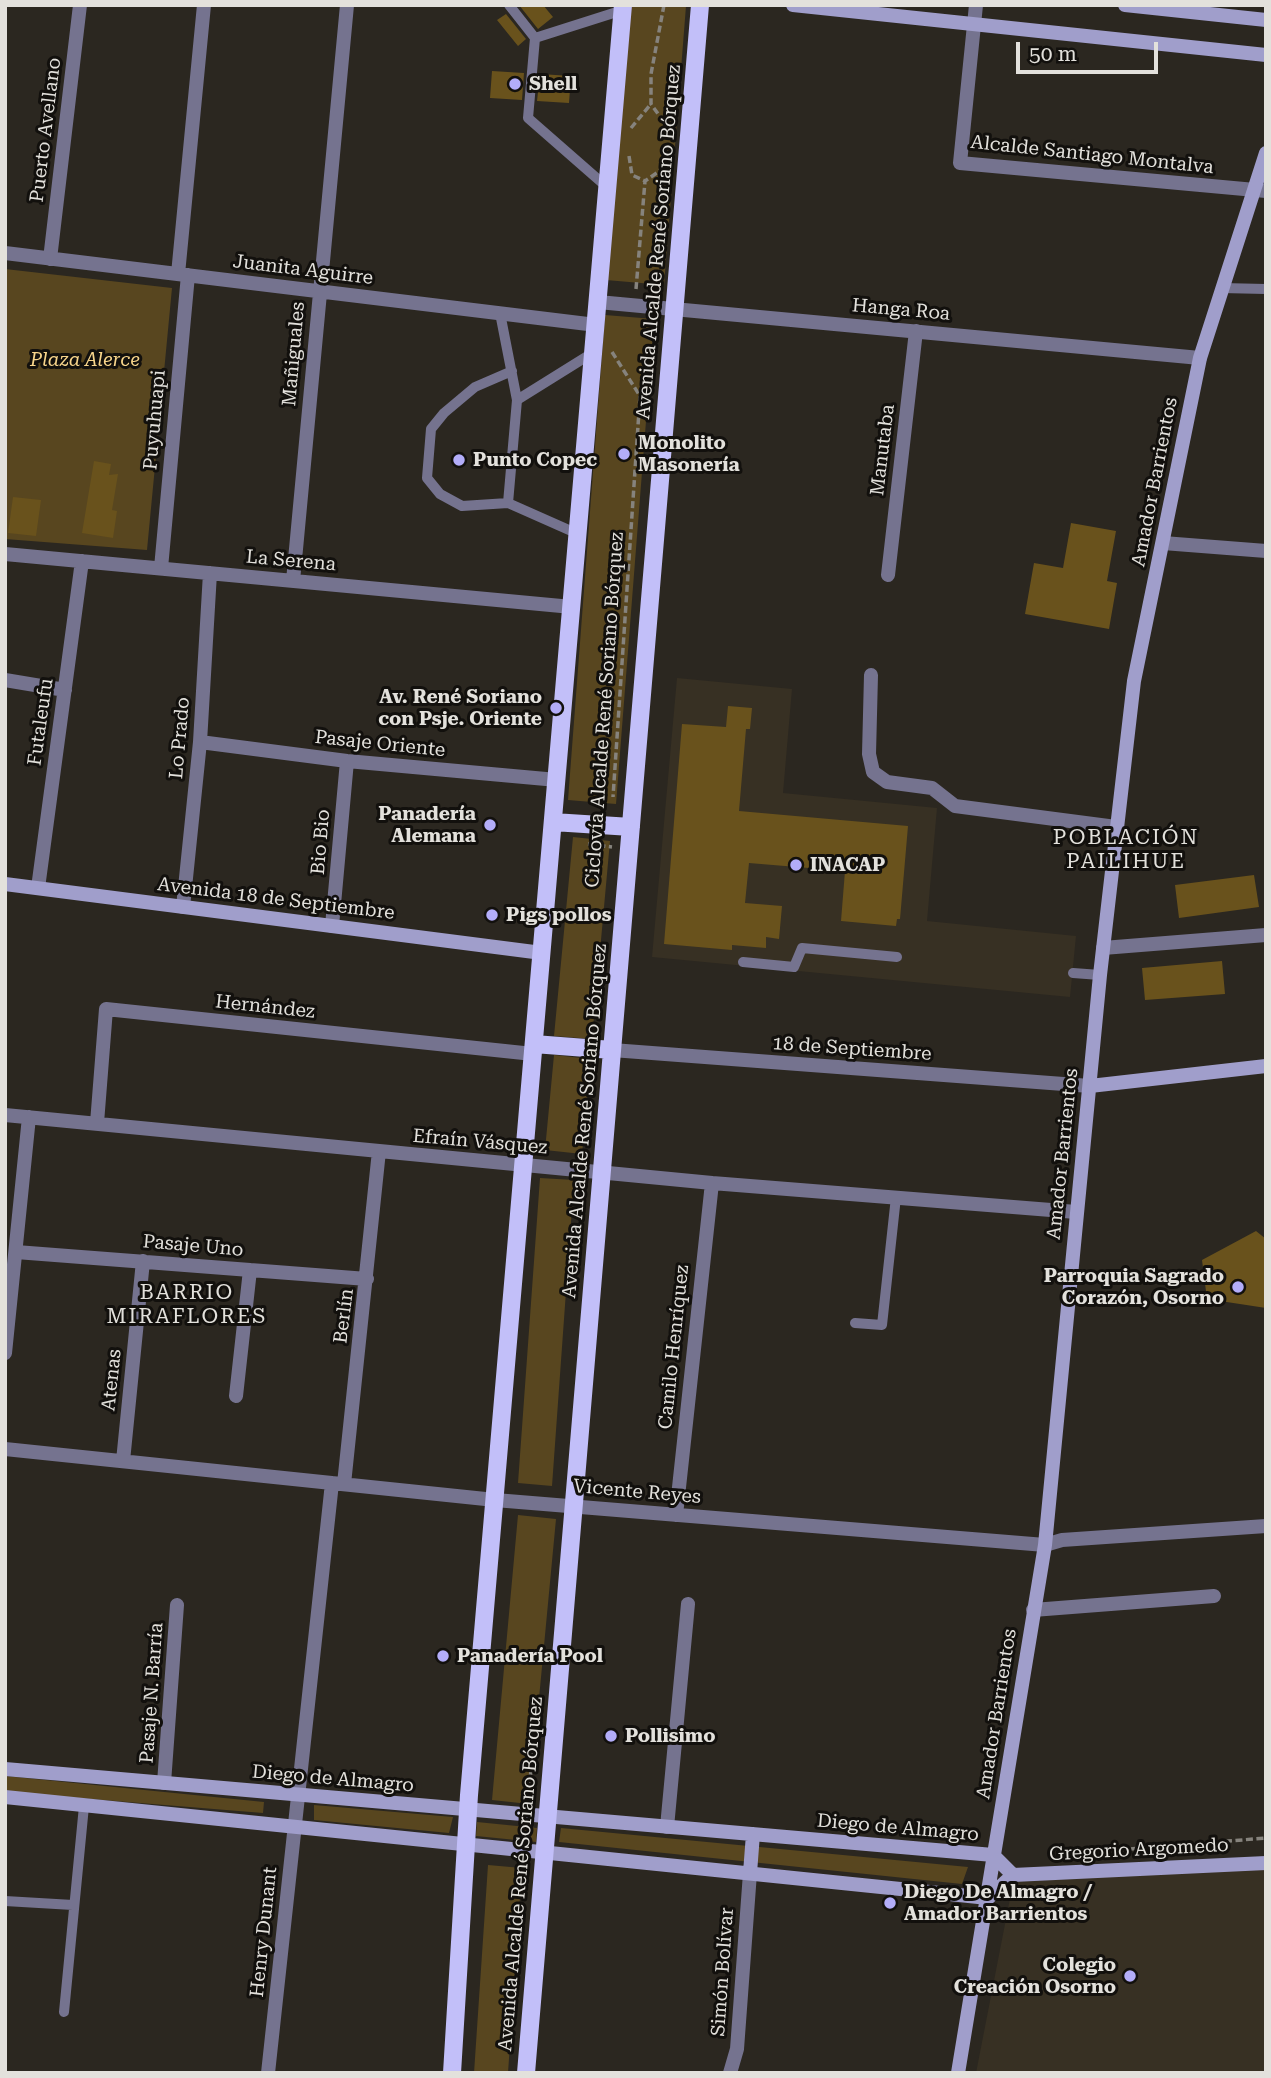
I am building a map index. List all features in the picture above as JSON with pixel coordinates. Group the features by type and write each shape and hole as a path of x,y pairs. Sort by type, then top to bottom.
{"main road":[{"name":"Avenida Alcalde René Soriano Bórquez","path":"526,2073 612,1050 620,847 631,827 700,5"},
{"path":"793,5 1266,55"},
{"path":"1125,5 1266,20"},
{"path":"452,2073 468,1810 553,822 578,534 601,349 596,325 623,7"},
{"name":"Amador Barrientos","path":"958,2073 1045,1545 1100,975 1134,681 1199,358 1221,288 1259,190 1266,153"},
{"path":"553,822 631,827"},
{"name":"Avenida 18 de Septiembre","path":"5,884 542,953"},
{"path":"534,1049 612,1050"},
{"path":"1090,1086 1266,1066"},
{"name":"Diego de Almagro","path":"5,1769 993,1855 1013,1875"},
{"path":"5,1797 988,1898 1013,1875"},
{"path":"750,1873 753,1834"},
{"name":"Gregorio Argomedo","path":"1013,1875 1266,1863"}],"street":[{"name":"Puerto Avellano","path":"50,259 80,5"},
{"name":"Puyuhuapi","path":"161,568 204,5"},
{"name":"Mañiguales","path":"293,581 347,5"},
{"name":"Alcalde Santiago Montalva","path":"976,5 960,163 1259,190"},
{"name":"Juanita Aguirre","path":"5,253 596,325"},
{"name":"Hanga Roa","path":"598,302 1199,358"},
{"name":"Manutaba","path":"888,575 916,331"},
{"path":"1163,543 1266,551"},
{"name":"La Serena","path":"5,554 572,607"},
{"name":"Futaleufu","path":"38,888 82,561"},
{"name":"Lo Prado","path":"183,907 200,742 210,573"},
{"path":"871,675 869,754 873,772 887,782 932,788 955,806 1116,827"},
{"path":"5,680 65,690"},
{"name":"Pasaje Oriente","path":"200,742 347,761 557,780"},
{"name":"Bio Bio","path":"332,926 347,761"},
{"path":"1103,948 1266,935"},
{"name":"Hernández","path":"97,1123 106,1009 534,1049"},
{"name":"18 de Septiembre","path":"612,1050 1090,1086"},
{"name":"Efraín Vásquez","path":"5,1115 601,1173 1076,1212"},
{"path":"5,1353 29,1117"},
{"name":"Berlín","path":"298,1795 338,1484 368,1279 379,1152"},
{"name":"Camilo Henríquez","path":"676,1515 712,1183"},
{"name":"Pasaje Uno","path":"16,1252 368,1279"},
{"name":"Atenas","path":"123,1461 143,1261"},
{"path":"236,1396 250,1270"},
{"name":"Vicente Reyes","path":"5,1449 495,1500 1045,1545 1062,1540 1266,1526"},
{"name":"Amador Barrientos","path":"1033,1609 1214,1596"},
{"path":"667,1827 688,1604"},
{"name":"Pasaje N. Barría","path":"164,1783 177,1605"},
{"name":"Henry Dunant","path":"268,2073 298,1795"},
{"name":"Simón Bolívar","path":"730,2073 737,2049 750,1873"}],"lane":[{"path":"509,5 535,38 528,118 608,188"},
{"path":"535,38 623,7"},
{"path":"1221,288 1266,289"},
{"path":"500,313 517,400 508,503"},
{"path":"517,400 601,349"},
{"path":"512,371 475,387 437,421 431,429 427,478 440,494 462,506 508,503 578,534"},
{"path":"743,962 794,967 802,948 897,957"},
{"path":"1073,973 1100,975"},
{"path":"855,1323 882,1325 896,1197"},
{"path":"64,2012 84,1805"},
{"path":"5,1901 73,1905"}],"path":[{"path":"664,5 651,74 651,104 671,132 670,144"},
{"path":"630,129 651,104"},
{"path":"630,143 632,175 645,181"},
{"path":"636,306 637,257 645,181 661,170 669,156"},
{"name":"Ciclovía Alcalde René Soriano Bórquez","path":"601,349 640,396 612,826 620,847 610,860"},
{"path":"586,844 620,847"},
{"path":"528,1801 534,1734"}],"shaded area":[{"name":"INACAP","path":"677,678 792,689 783,793 937,808 927,921 1076,936 1070,997 652,957"},
{"name":"Colegio Creación Osorno","path":"1266,1864 1266,2073 976,2073 1014,1878"}],"green space":[{"path":"629,5 686,6 664,285 606,280"},
{"name":"Plaza Alerce","path":"5,269 172,288 147,550 5,539"},
{"path":"605,315 654,319 616,804 568,800"},
{"path":"573,837 610,841 592,1039 554,1036"},
{"path":"554,1055 591,1059 582,1154 545,1150"},
{"path":"540,1178 574,1180 552,1486 518,1483"},
{"path":"518,1515 556,1519 529,1804 492,1800"},
{"path":"5,1776 264,1802 263,1813 5,1792"},
{"path":"314,1805 453,1817 449,1833 314,1820"},
{"path":"477,1822 537,1828 536,1842 476,1836"},
{"path":"561,1828 968,1867 962,1884 559,1842"},
{"path":"488,1865 522,1868 508,2073 474,2073"}],"building":[{"path":"519,5 543,5 553,17 538,29"},
{"path":"506,14 526,39 518,46 497,20"},
{"path":"492,71 524,73 522,100 490,98"},
{"path":"540,74 571,76 569,103 537,101"},
{"path":"94,461 111,464 109,475 118,474 112,510 117,511 113,538 82,533"},
{"path":"13,497 41,500 36,536 8,533"},
{"path":"1071,523 1116,531 1107,581 1117,583 1109,629 1025,614 1034,563 1063,568"},
{"name":"INACAP","path":"728,706 752,708 750,729 746,729 739,811 908,826 900,919 897,919 896,926 841,921 845,871 749,863 745,903 782,906 779,939 766,937 766,948 732,945 732,950 664,944 682,724 726,727"},
{"path":"1254,875 1259,907 1179,918 1175,885"},
{"path":"1222,961 1225,994 1145,1000 1142,968"},
{"path":"1256,1231 1266,1239 1266,1308 1207,1299 1202,1260"}],"place":[{"name":"Shell","path":"515,84"},
{"name":"Monolito Masonería","path":"624,454"},
{"name":"Punto Copec","path":"459,460"},
{"name":"Av. René Soriano con Psje. Oriente","path":"556,708"},
{"name":"Panadería Alemana","path":"490,825"},
{"name":"INACAP","path":"796,865"},
{"name":"Pigs pollos","path":"492,915"},
{"name":"Parroquia Sagrado Corazón, Osorno","path":"1238,1287"},
{"name":"Panadería Pool","path":"443,1656"},
{"name":"Pollisimo","path":"611,1736"},
{"name":"Diego De Almagro / Amador Barrientos","path":"890,1903"},
{"name":"Colegio Creación Osorno","path":"1130,1976"}],"district":[{"name":"POBLACIÓN PAILIHUE","path":"1126,850"},
{"name":"BARRIO MIRAFLORES","path":"187,1305"}]}
